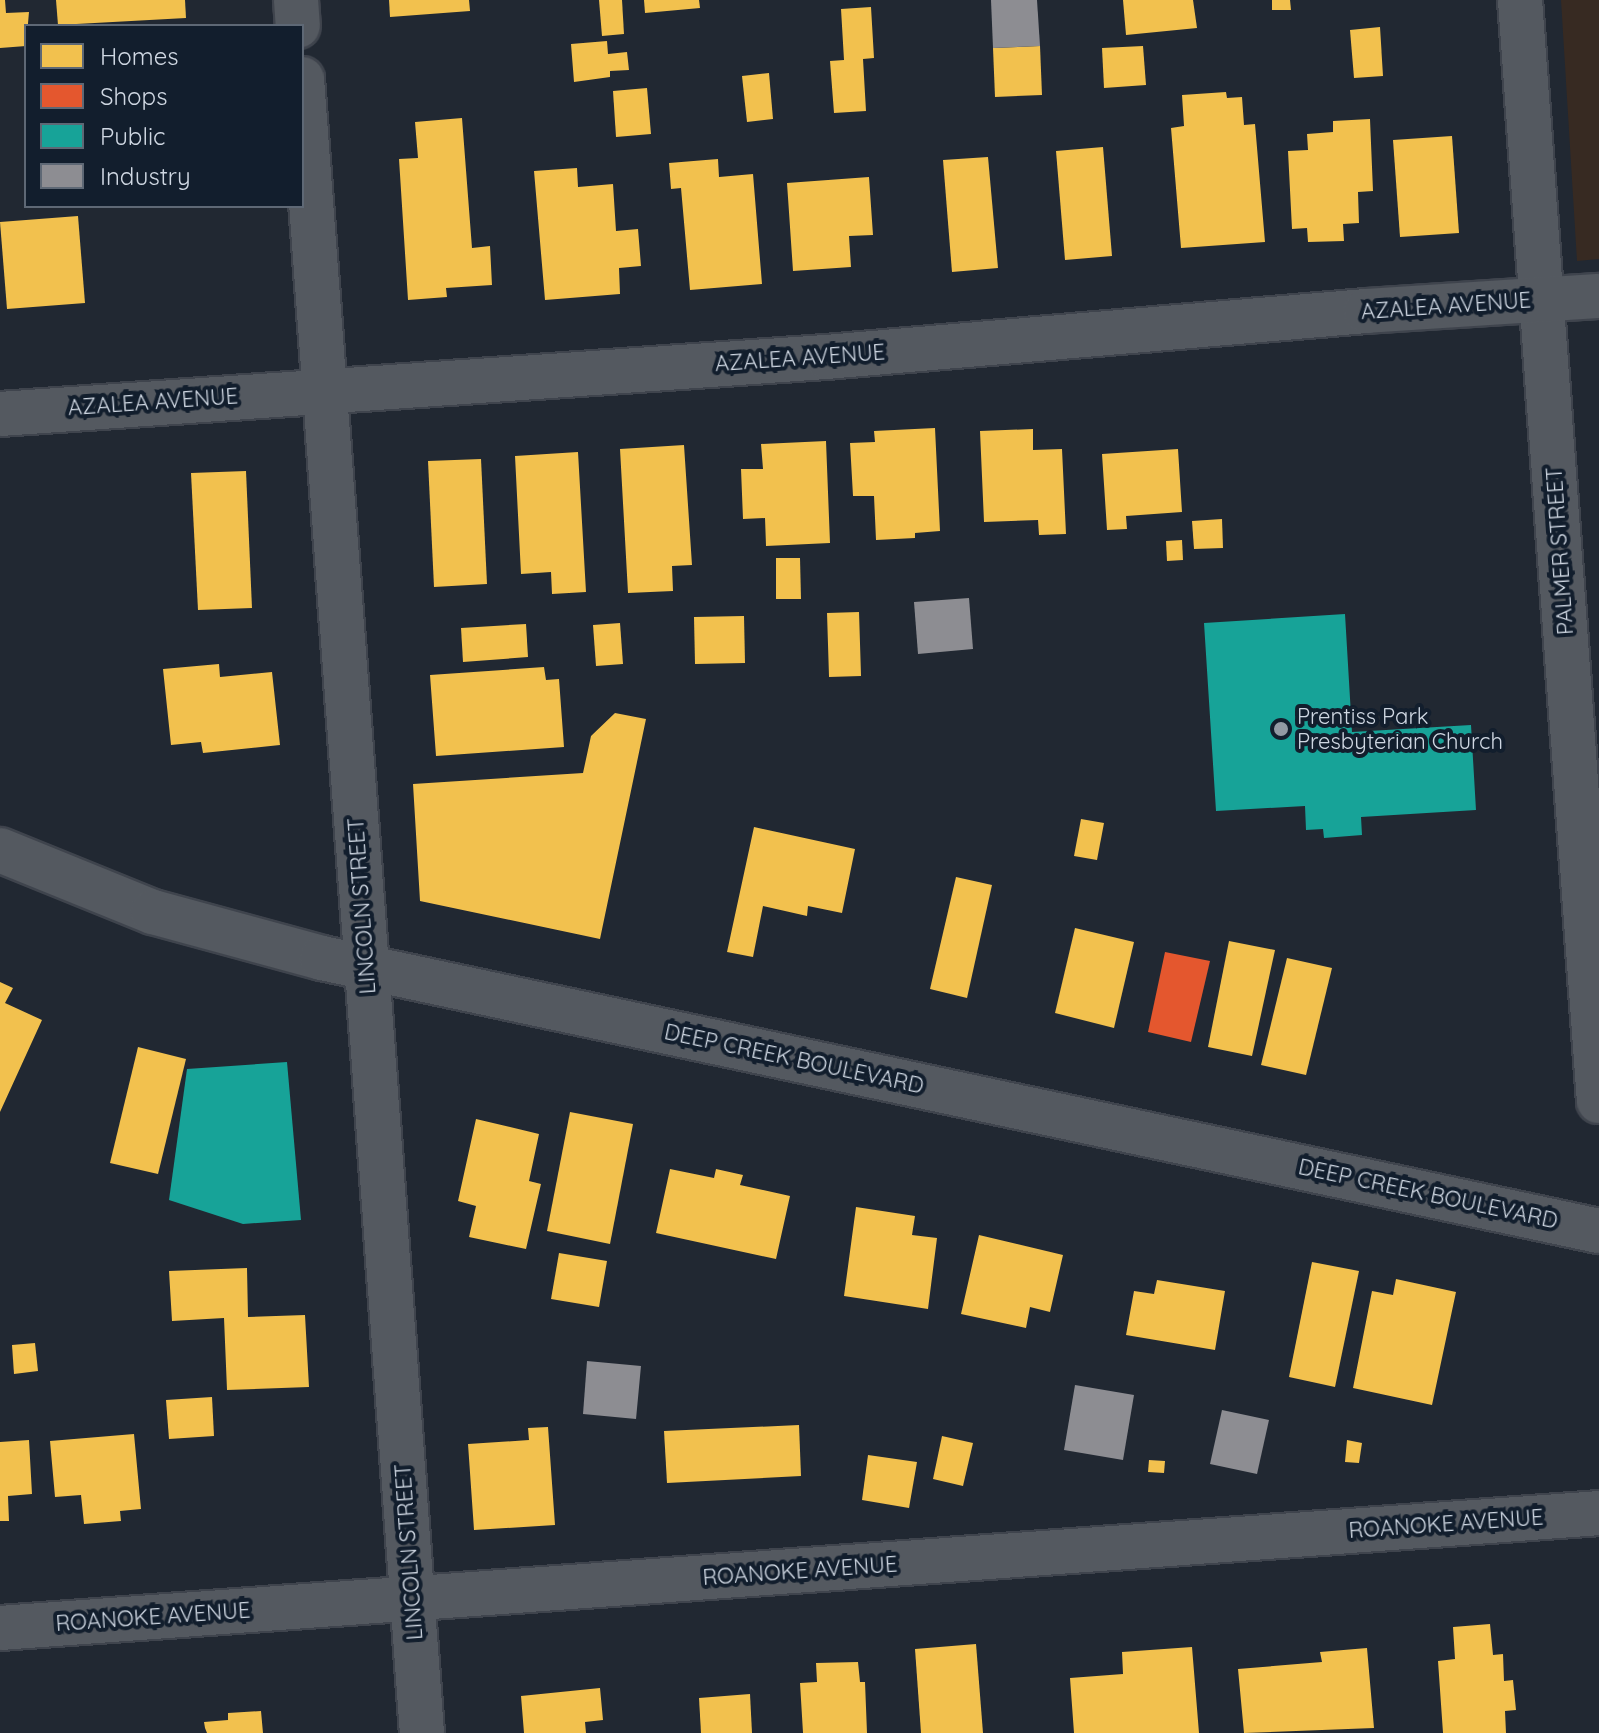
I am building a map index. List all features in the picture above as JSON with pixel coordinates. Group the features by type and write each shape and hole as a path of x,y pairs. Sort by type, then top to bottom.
{"street":[{"path":"296,0 298,24"},
{"name":"PALMER STREET","path":"1520,0 1592,886 1599,1101"},
{"name":"LINCOLN STREET","path":"304,106 422,1733"},
{"name":"AZALEA AVENUE","path":"0,414 325,389 826,357 1350,312 1599,296"},
{"name":"DEEP CREEK BOULEVARD","path":"0,850 153,912 367,968 1599,1231"},
{"name":"ROANOKE AVENUE","path":"0,1628 1599,1513"}],"shaded area":[{"path":"1561,0 1599,0 1599,259 1577,261"}],"building: Homes":[{"path":"0,0 5,0 6,13 29,12 28,24 24,24 24,46 0,48"},
{"path":"56,0 185,0 186,18 58,24"},
{"path":"389,0 469,0 470,11 390,17"},
{"path":"599,0 622,0 624,34 602,36"},
{"path":"644,0 699,0 700,8 645,13"},
{"path":"1123,0 1193,0 1197,28 1126,35"},
{"path":"1272,0 1290,0 1291,10 1272,10"},
{"path":"871,7 874,58 863,59 866,111 834,113 830,61 844,60 841,9"},
{"path":"1380,27 1383,76 1354,78 1350,30"},
{"path":"607,41 608,54 627,52 629,70 610,71 610,77 574,82 571,44"},
{"path":"1040,46 1042,95 995,97 993,48"},
{"path":"1143,46 1146,85 1104,88 1102,48"},
{"path":"769,73 773,119 747,122 742,76"},
{"path":"647,88 651,134 616,137 613,91"},
{"path":"1226,92 1227,98 1242,97 1244,125 1255,124 1265,242 1181,248 1171,128 1184,126 1182,95"},
{"path":"462,118 472,248 490,246 492,285 446,288 447,297 408,300 399,159 418,158 415,122"},
{"path":"1370,119 1373,191 1358,192 1359,223 1343,224 1344,241 1308,242 1307,228 1292,229 1288,151 1308,150 1307,134 1333,132 1333,121"},
{"path":"1452,136 1459,233 1400,237 1393,140"},
{"path":"1103,147 1112,256 1065,260 1056,151"},
{"path":"988,157 998,268 952,272 943,160"},
{"path":"718,159 719,177 753,174 762,284 690,290 681,188 671,189 669,163"},
{"path":"577,168 578,187 613,184 616,231 638,229 641,266 619,268 620,294 545,300 534,171"},
{"path":"869,177 873,235 849,236 851,267 793,271 787,183"},
{"path":"78,216 85,303 7,309 0,222"},
{"path":"935,428 940,531 915,533 915,538 876,540 874,496 853,496 850,443 875,442 874,431"},
{"path":"1033,429 1033,450 1062,449 1066,534 1039,535 1038,520 984,522 980,431"},
{"path":"826,441 830,543 766,546 765,518 743,519 741,469 763,469 761,444"},
{"path":"684,445 692,565 672,566 673,591 628,593 620,449"},
{"path":"1178,449 1182,512 1126,516 1127,529 1107,530 1102,454"},
{"path":"578,452 586,592 552,594 551,572 521,574 515,456"},
{"path":"481,459 487,584 434,587 428,461"},
{"path":"246,471 252,608 198,610 191,473"},
{"path":"1222,519 1223,548 1194,549 1192,521"},
{"path":"1182,540 1183,560 1167,561 1166,541"},
{"path":"776,558 800,558 801,599 776,599"},
{"path":"859,612 861,676 829,677 827,613"},
{"path":"744,616 745,663 695,664 694,617"},
{"path":"620,623 623,664 596,666 593,625"},
{"path":"526,624 528,657 463,662 461,628"},
{"path":"219,664 220,677 272,672 280,745 203,753 201,742 171,745 163,669"},
{"path":"544,667 546,680 559,679 564,747 436,756 430,675"},
{"path":"615,713 646,719 600,939 420,901 413,784 583,773 591,736"},
{"path":"1081,819 1104,823 1097,860 1074,856"},
{"path":"754,827 855,849 842,913 808,906 807,916 763,906 753,957 727,952"},
{"path":"956,877 992,885 967,998 930,989"},
{"path":"1075,928 1134,942 1114,1028 1055,1013"},
{"path":"1229,941 1275,950 1252,1056 1208,1047"},
{"path":"1287,958 1332,968 1306,1075 1261,1065"},
{"path":"0,982 13,988 5,1003 42,1020 0,1112"},
{"path":"138,1047 186,1059 158,1174 110,1163"},
{"path":"570,1112 633,1124 610,1244 547,1231"},
{"path":"476,1119 539,1134 529,1181 541,1184 526,1249 469,1237 476,1206 458,1201"},
{"path":"670,1169 714,1178 716,1169 743,1175 740,1185 790,1196 776,1259 656,1233"},
{"path":"856,1207 915,1216 912,1235 937,1238 928,1309 844,1296"},
{"path":"979,1235 1063,1255 1050,1312 1030,1307 1026,1328 961,1314"},
{"path":"559,1253 607,1261 599,1307 551,1299"},
{"path":"1312,1262 1359,1271 1335,1387 1289,1377"},
{"path":"247,1268 248,1317 305,1315 309,1387 227,1390 224,1318 172,1321 169,1271"},
{"path":"1396,1279 1456,1292 1432,1405 1353,1388 1372,1291 1393,1295"},
{"path":"1157,1280 1225,1291 1215,1350 1126,1335 1134,1291 1154,1294"},
{"path":"35,1343 38,1371 14,1374 12,1345"},
{"path":"212,1397 214,1436 169,1439 166,1400"},
{"path":"799,1425 801,1476 667,1483 664,1431"},
{"path":"548,1427 555,1525 474,1530 468,1444 529,1440 528,1428"},
{"path":"134,1434 141,1509 120,1511 121,1521 84,1524 81,1495 55,1497 50,1441"},
{"path":"942,1436 973,1443 963,1486 933,1479"},
{"path":"29,1440 32,1494 8,1496 9,1521 0,1521 0,1442"},
{"path":"1347,1440 1362,1443 1359,1463 1345,1462"},
{"path":"868,1455 917,1462 909,1508 862,1500"},
{"path":"1149,1460 1165,1461 1164,1473 1148,1472"},
{"path":"1490,1624 1493,1655 1503,1654 1504,1681 1513,1680 1516,1710 1505,1711 1506,1733 1443,1733 1438,1661 1455,1659 1453,1627"},
{"path":"976,1644 983,1733 921,1733 915,1649"},
{"path":"1192,1647 1199,1733 1074,1733 1070,1678 1123,1674 1122,1652"},
{"path":"1367,1648 1374,1728 1244,1733 1238,1669 1322,1662 1320,1652"},
{"path":"858,1662 860,1682 865,1682 867,1733 803,1733 800,1683 817,1682 816,1663"},
{"path":"600,1688 603,1720 585,1722 586,1733 524,1733 521,1696"},
{"path":"750,1694 752,1733 701,1733 699,1698"},
{"path":"261,1711 263,1733 207,1733 205,1728 204,1722 228,1720 228,1713"}],"building: Shops":[{"path":"1165,952 1210,961 1191,1042 1148,1032"}],"building: Public":[{"name":"Prentiss Park Presbyterian Church","path":"1345,614 1352,732 1471,725 1476,810 1361,817 1362,835 1324,838 1323,829 1306,830 1305,806 1216,811 1204,623"},
{"path":"287,1062 301,1220 243,1224 169,1200 187,1069"}],"building: Industry":[{"path":"991,0 1037,0 1040,46 993,48"},
{"path":"969,598 973,649 918,654 914,602"},
{"path":"587,1361 641,1366 636,1419 583,1414"},
{"path":"1075,1385 1134,1395 1123,1460 1064,1450"},
{"path":"1222,1410 1269,1420 1257,1474 1210,1464"}],"place":[{"name":"Prentiss Park Presbyterian Church","path":"1281,729"}]}
